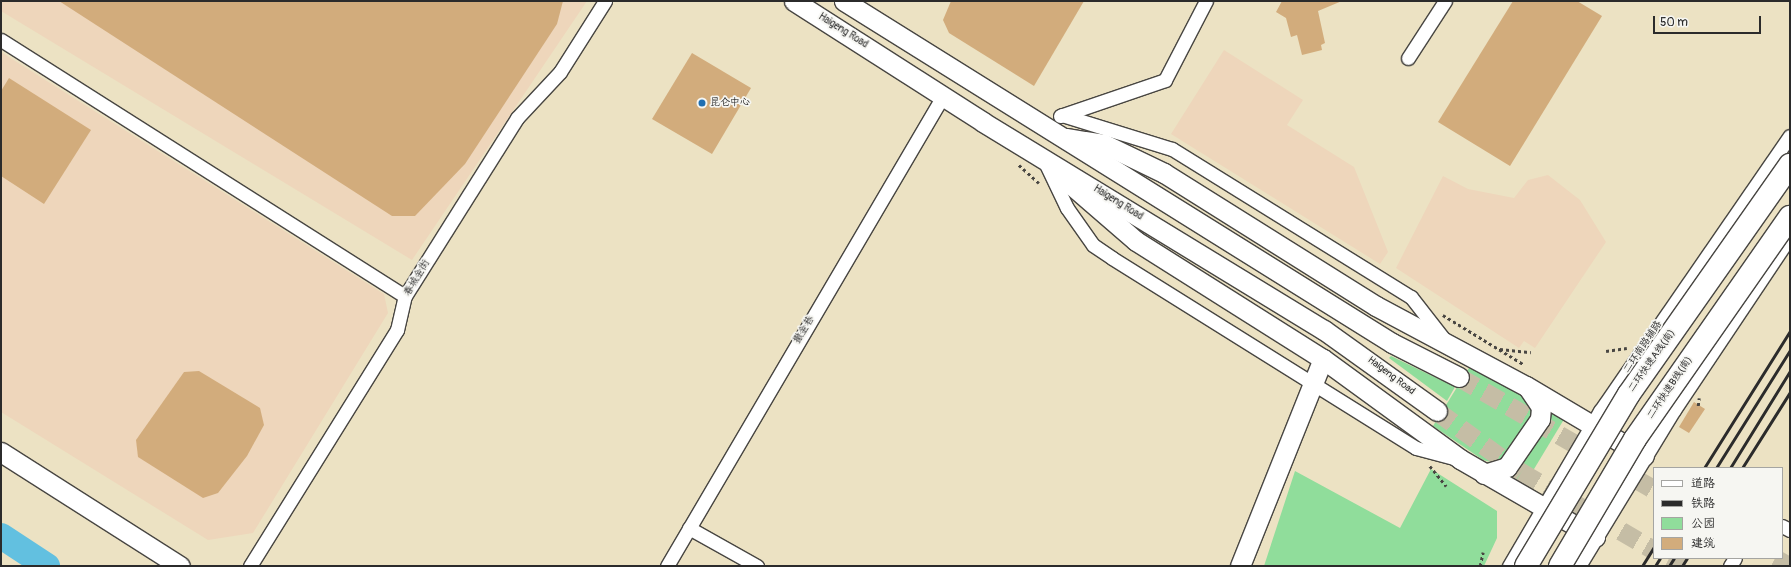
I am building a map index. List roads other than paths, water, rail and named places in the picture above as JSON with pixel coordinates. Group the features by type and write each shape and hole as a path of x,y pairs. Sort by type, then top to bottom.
{"highway":[{"name":"二环快速A线(南)","path":"1526,566 1625,400 1790,165"},
{"name":"二环快速B线(南)","path":"1560,566 1632,445 1790,217"}],"main road":[{"name":"Haigeng Road","path":"794,1 847,33 943,96 1330,334 1437,411"},
{"path":"844,1 861,6 1050,132 1392,343 1460,377"},
{"path":"847,33 861,6"},
{"path":"1050,132 1104,144 1164,173 1376,306 1448,346 1528,377 1591,424 1644,456"},
{"path":"1042,156 1076,192 1136,241 1324,359 1460,459 1541,507 1596,537"},
{"path":"1240,566 1312,384 1324,359"},
{"path":"1484,474 1507,467 1540,418 1541,407 1528,377"},
{"path":"2,454 180,566"}],"street":[{"name":"春城金街","path":"250,566 397,330 405,296 517,118 560,72 605,1"},
{"path":"1050,132 1062,115 1165,80 1206,1"},
{"path":"1408,58 1445,1"},
{"path":"1,40 405,296"},
{"name":"撒金巷","path":"667,566 943,96"},
{"path":"1062,115 1172,149 1411,297 1448,346"},
{"name":"二环南路辅路","path":"1509,566 1541,507 1591,424 1790,136"},
{"path":"1042,156 1067,208 1093,245 1416,448 1460,459"},
{"path":"1579,566 1644,456 1790,237"},
{"path":"689,528 757,566"}],"waterway":[{"path":"1,536 47,566"}],"tunnel":[{"path":"1459,377 1653,488"},
{"path":"1437,411 1521,472 1653,549"},
{"path":"1671,559 1684,566"},
{"path":"1777,559 1789,566"}],"railway":[{"path":"1705,467 1790,331"},
{"path":"1717,467 1790,350"},
{"path":"1731,467 1790,371"},
{"path":"1743,467 1790,392"},
{"path":"1642,566 1653,549"},
{"path":"1655,566 1659,559"},
{"path":"1669,566 1673,559"},
{"path":"1682,566 1686,559"}],"place":[{"name":"昆仑中心","path":"702,103"}]}
